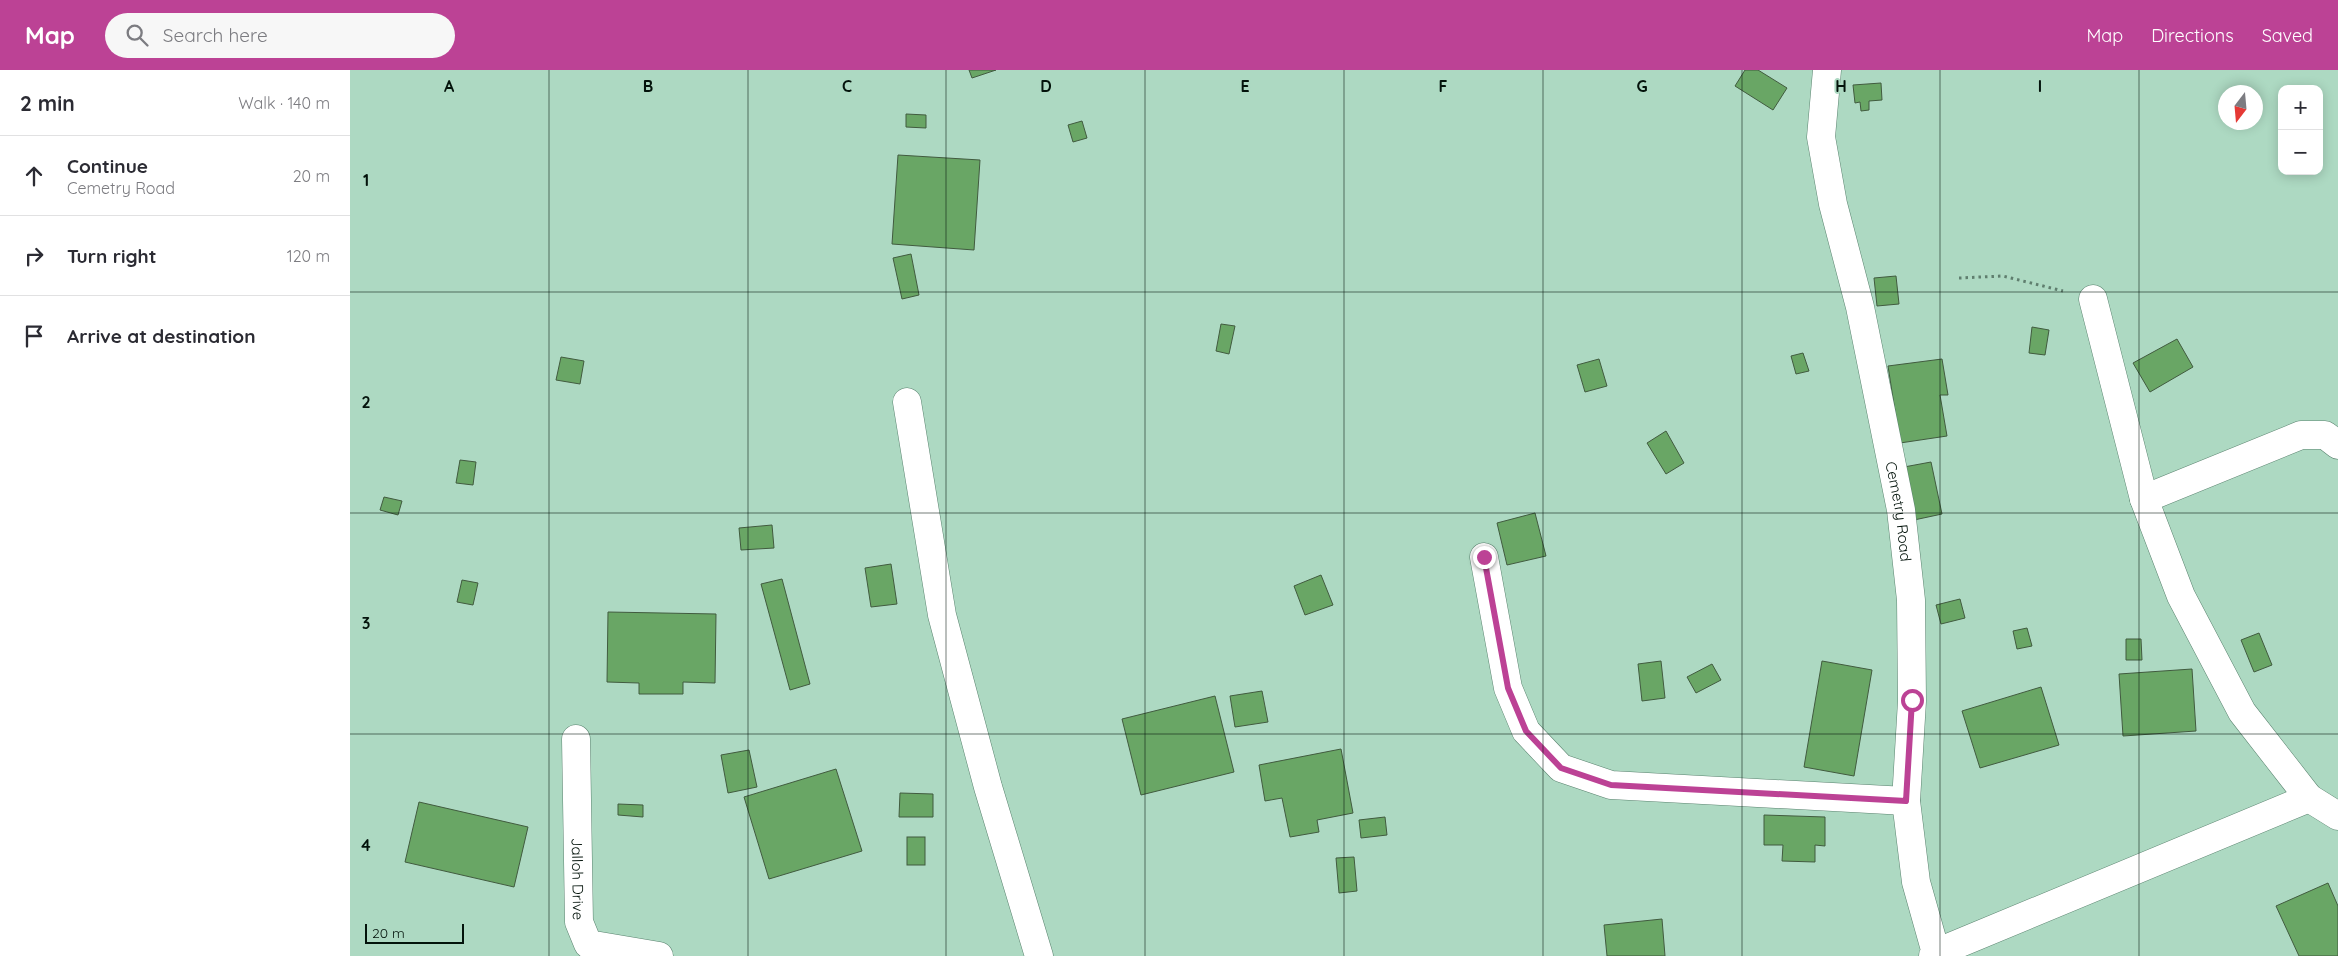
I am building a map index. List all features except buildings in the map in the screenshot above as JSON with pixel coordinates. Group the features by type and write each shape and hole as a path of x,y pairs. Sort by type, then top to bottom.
{"street":[{"name":"Cemetry Road","path":"1826,70 1821,136 1833,204 1860,307 1901,510 1911,600 1912,700 1906,801 1916,882 1935,954"},
{"path":"2093,299 2144,499 2181,596 2242,712 2309,798 2338,816"},
{"path":"906,402 942,615 988,787 1039,956"},
{"path":"2144,499 2301,435 2325,435 2338,445"},
{"path":"1484,557 1508,688 1526,731 1561,768 1611,785 1906,801"},
{"name":"Jalloh Drive","path":"576,739 579,922 588,944 659,956"},
{"path":"1935,954 2309,798"}],"path":[{"path":"1959,278 2003,276 2093,299"}],"route":[{"path":"1484,557 1508,688 1526,731 1561,768 1611,785 1906,801 1912,700"}]}
